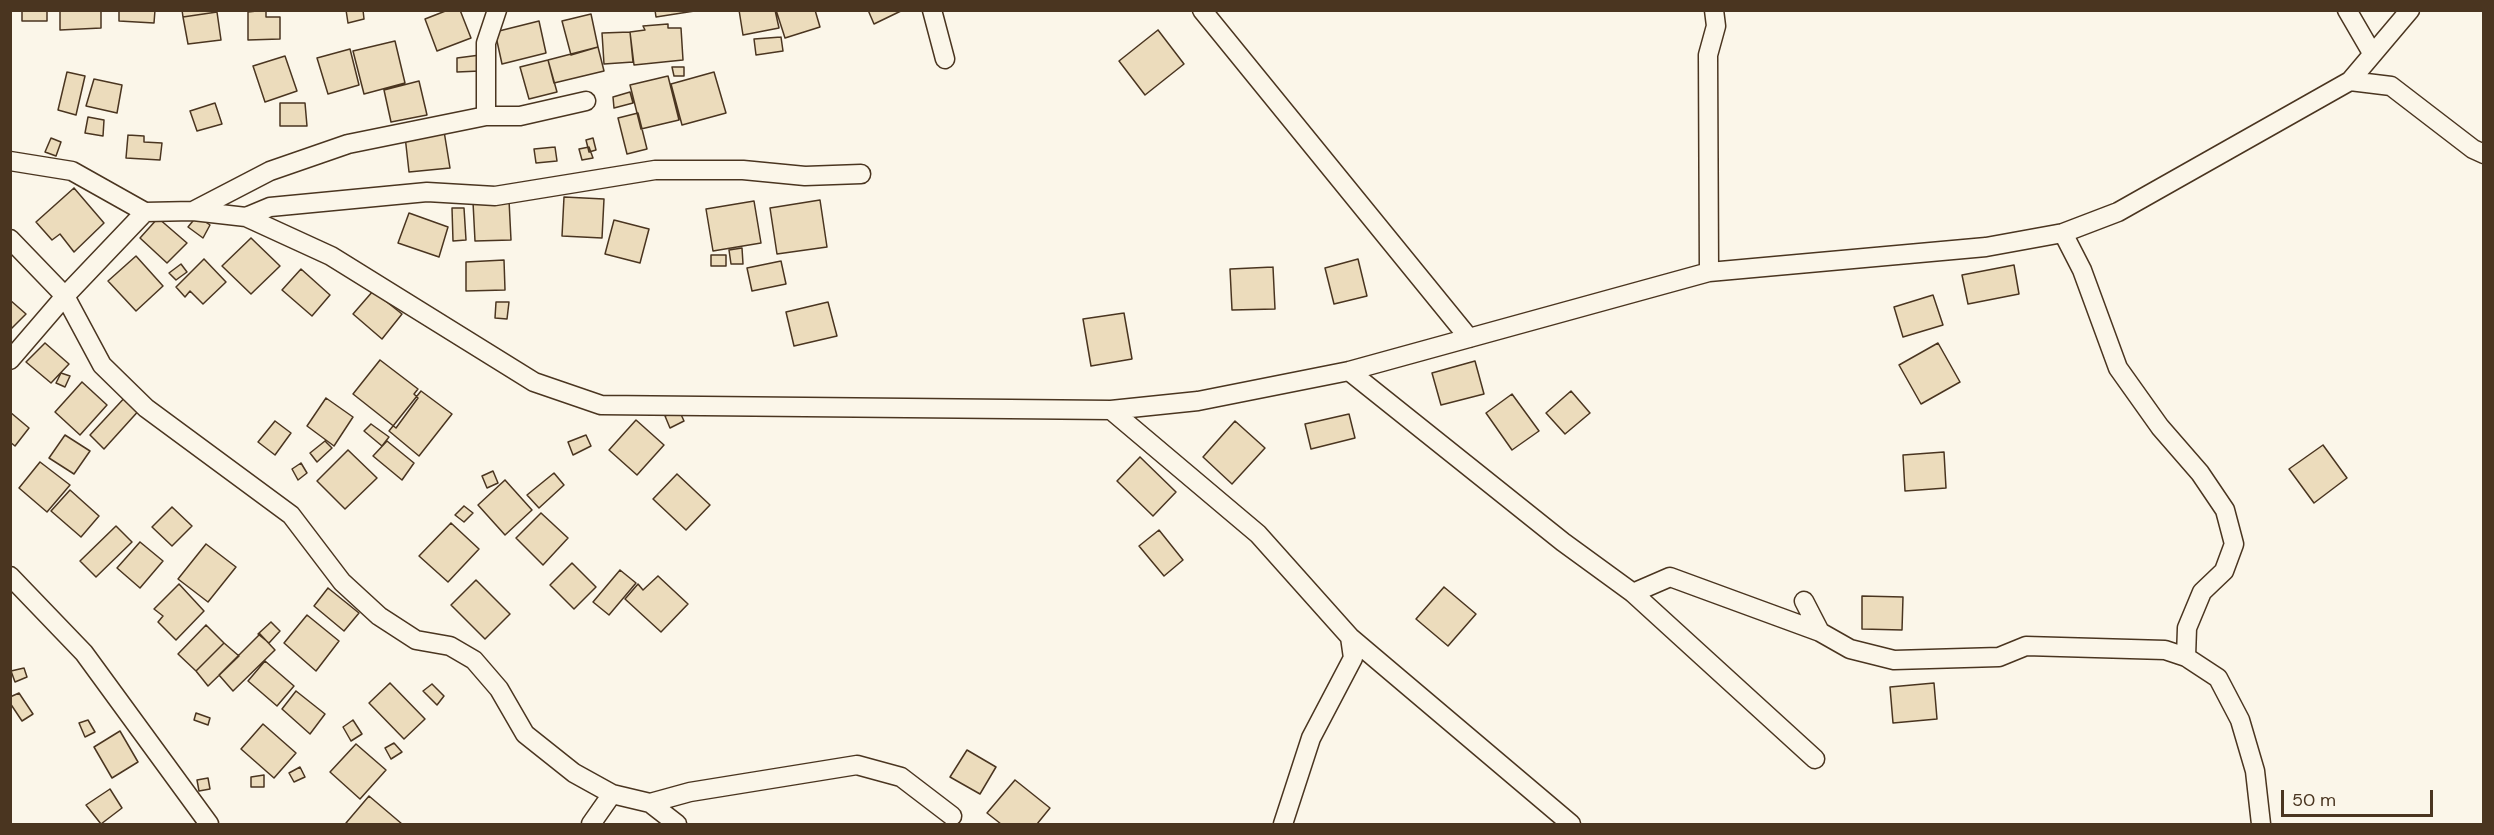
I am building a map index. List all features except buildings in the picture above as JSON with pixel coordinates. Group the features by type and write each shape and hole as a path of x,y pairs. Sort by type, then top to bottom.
{"street":[{"path":"486,116 486,43 497,10"},
{"path":"932,10 945,58"},
{"path":"1203,10 1468,338"},
{"path":"1709,272 1708,55 1716,26 1714,10"},
{"path":"2347,10 2372,53"},
{"path":"10,161 72,171 145,212 194,211 246,217 331,256 534,382 602,405 1111,410 1198,401 1349,371 1709,272 1986,247 2063,232 2118,212 2350,81 2410,10"},
{"path":"2350,81 2391,86 2473,149 2484,154"},
{"path":"194,211 270,171 348,144 486,116 520,116 586,101"},
{"path":"246,217 270,207 427,192 495,196 655,170 743,170 805,176 861,174"},
{"path":"10,360 65,296 145,212"},
{"path":"2063,232 2082,270 2118,368 2160,427 2200,472 2224,510 2234,544 2224,570 2202,592 2187,628 2186,657"},
{"path":"10,239 65,296 102,364 146,408 291,515 342,582 379,616 416,639 450,646 474,660 499,689 525,734 574,773 612,794 650,803 677,825"},
{"path":"1349,371 1563,542 1633,593 1815,759"},
{"path":"1111,410 1258,534 1350,637 1571,825"},
{"path":"10,576 84,653 208,825"},
{"path":"1633,593 1670,577 1820,632 1850,649 1894,660 1999,657 2026,646 2165,650 2186,657 2218,678 2240,720 2255,771 2260,825"},
{"path":"1804,601 1820,632"},
{"path":"1283,825 1311,738 1353,658 1350,637"},
{"path":"650,803 690,792 857,765 901,777 952,816"},
{"path":"591,825 612,794"}]}
